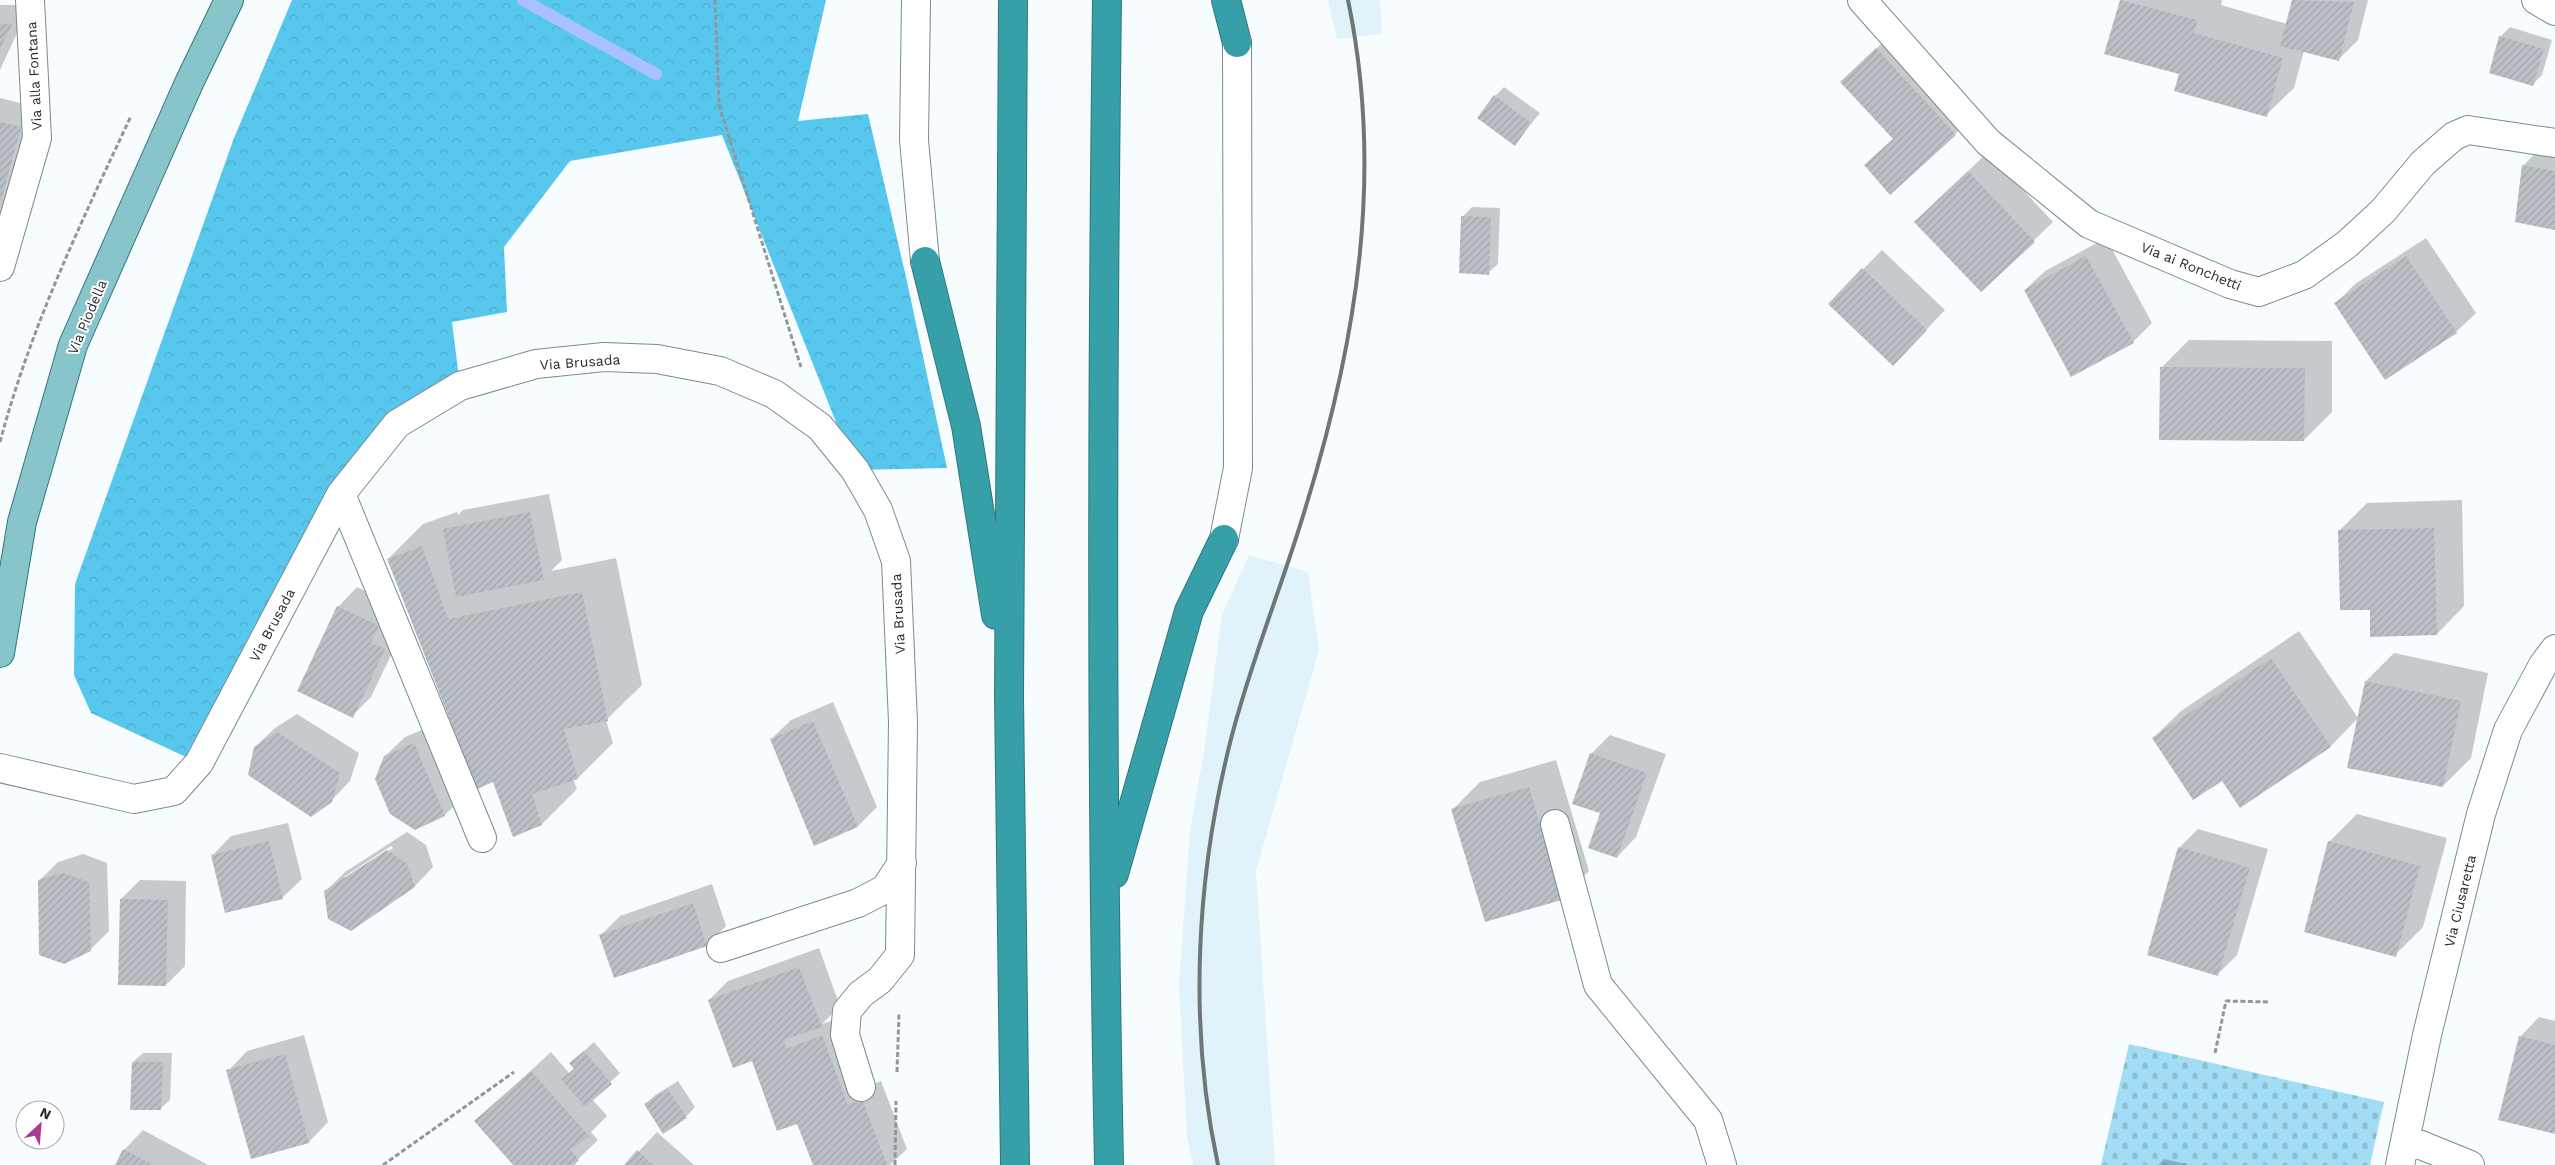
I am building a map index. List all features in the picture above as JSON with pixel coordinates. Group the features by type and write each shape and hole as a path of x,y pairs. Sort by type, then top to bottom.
{"highway":[{"path":"1013,0 1009,697 1016,1165"},
{"path":"1107,0 1103,449 1108,1165"},
{"path":"1226,0 1238,43"},
{"path":"924,261 966,426 1009,697"},
{"path":"1105,908 1189,611 1224,539"}],"main road":[{"name":"Via Piodella","path":"0,653 22,522 74,344 189,83 229,0"}],"street":[{"name":"Via alla Fontana","path":"0,267 38,138 30,0"},
{"path":"916,0 914,140 924,261"},
{"name":"Via ai Ronchetti","path":"1862,0 1988,142 2089,224 2230,284 2259,292 2304,275 2346,245 2383,210 2423,162 2454,136 2468,130 2555,142"},
{"path":"2536,0 2555,11"},
{"path":"1224,539 1238,468 1238,43"},
{"name":"Via Brusada","path":"0,768 134,799 174,791 199,763 341,494 397,424 460,386 536,364 604,357 657,359 720,371 774,394 820,427 855,470 878,510 896,561 903,722 900,955"},
{"path":"341,494 482,838"},
{"name":"Via Ciusaretta","path":"2403,1152 2427,1035 2482,814 2508,730 2543,666 2555,650"},
{"path":"1555,824 1598,985 1708,1120 1722,1165"},
{"path":"721,948 858,903 885,889 902,863"},
{"path":"861,1088 845,1035 848,1011 860,994 880,980 900,955"},
{"path":"2403,1152 2470,1165"}],"path":[{"path":"715,0 719,105 802,370"},
{"path":"897,1079 900,955"},
{"path":"2215,1054 2226,1001 2270,1002"},
{"path":"383,1165 514,1072"},
{"path":"895,1165 896,1098"}],"shaded area":[{"path":"1328,0 1380,0 1382,34 1337,39"},
{"path":"1249,555 1308,572 1319,650 1256,871 1275,1165 1193,1165 1187,1138 1179,984 1190,830 1204,752 1222,614"}],"green space":[{"path":"292,0 826,0 798,121 868,114 906,277 947,468 855,470 722,135 570,161 504,247 507,312 452,322 460,386 397,425 199,763 91,713 74,675 75,584 234,138"},
{"path":"2129,1044 2384,1102 2370,1165 2101,1165"}],"building":[{"path":"2120,0 2197,20 2194,33 2283,58 2267,117 2174,91 2179,74 2104,54"},
{"path":"2292,0 2354,2 2339,61 2280,46"},
{"path":"0,24 12,24 0,49"},
{"path":"2499,36 2544,49 2533,86 2489,73"},
{"path":"1876,48 1956,135 1890,195 1864,165 1893,139 1840,82"},
{"path":"1494,95 1531,123 1515,146 1477,118"},
{"path":"0,122 21,127 1,201 0,201"},
{"path":"2522,165 2555,171 2555,230 2515,222"},
{"path":"1968,171 2035,242 1981,292 1914,222"},
{"path":"1461,216 1491,217 1489,275 1459,273"},
{"path":"2086,256 2134,343 2071,377 2024,290"},
{"path":"2406,256 2457,333 2385,380 2334,303"},
{"path":"1862,268 1927,330 1893,366 1828,304"},
{"path":"2160,367 2305,368 2304,441 2159,440"},
{"path":"530,512 544,580 456,597 443,529"},
{"path":"2434,528 2437,635 2370,637 2370,610 2340,610 2338,530"},
{"path":"422,546 448,619 582,592 608,721 564,729 578,779 532,794 542,825 513,837 493,782 477,789 387,559"},
{"path":"337,606 379,626 371,643 385,649 353,718 297,691"},
{"path":"2271,658 2331,747 2240,808 2222,781 2193,800 2152,738"},
{"path":"2365,681 2461,701 2443,787 2347,768"},
{"path":"813,721 858,827 814,846 770,739"},
{"path":"277,732 340,773 332,802 311,817 248,775 254,747"},
{"path":"414,743 445,816 415,830 390,814 375,779 384,756"},
{"path":"1590,753 1647,773 1617,858 1588,848 1600,813 1572,804"},
{"path":"1529,787 1562,900 1485,922 1451,809"},
{"path":"269,841 283,899 225,913 211,855"},
{"path":"2328,841 2420,866 2396,957 2304,932"},
{"path":"2178,847 2250,868 2218,976 2147,955"},
{"path":"387,850 407,864 415,887 351,931 328,919 324,891"},
{"path":"63,873 89,882 91,951 64,964 39,955 38,880"},
{"path":"120,899 168,900 166,986 118,985"},
{"path":"693,903 707,946 614,978 599,935"},
{"path":"799,967 822,1027 783,1040 786,1049 822,1035 848,1105 862,1099 887,1165 813,1165 797,1124 777,1131 752,1061 733,1068 708,1000"},
{"path":"2519,1036 2555,1045 2555,1134 2498,1120"},
{"path":"584,1051 612,1084 585,1107 561,1079 574,1069 569,1063"},
{"path":"285,1054 309,1143 251,1159 226,1070"},
{"path":"132,1062 163,1062 161,1110 130,1110"},
{"path":"531,1071 589,1136 571,1150 579,1160 574,1165 513,1165 474,1121"},
{"path":"668,1089 687,1118 663,1134 644,1104"},
{"path":"123,1149 153,1165 115,1165"},
{"path":"637,1150 653,1165 624,1165"}],"waterway":[{"path":"523,0 656,74"}],"railway":[{"path":"1218,1165 1202,1059 1200,951 1204,897 1219,791 1231,739 1248,680 1297,535 1324,444 1351,319 1360,256 1364,192 1364,129 1359,65 1348,0"}]}
